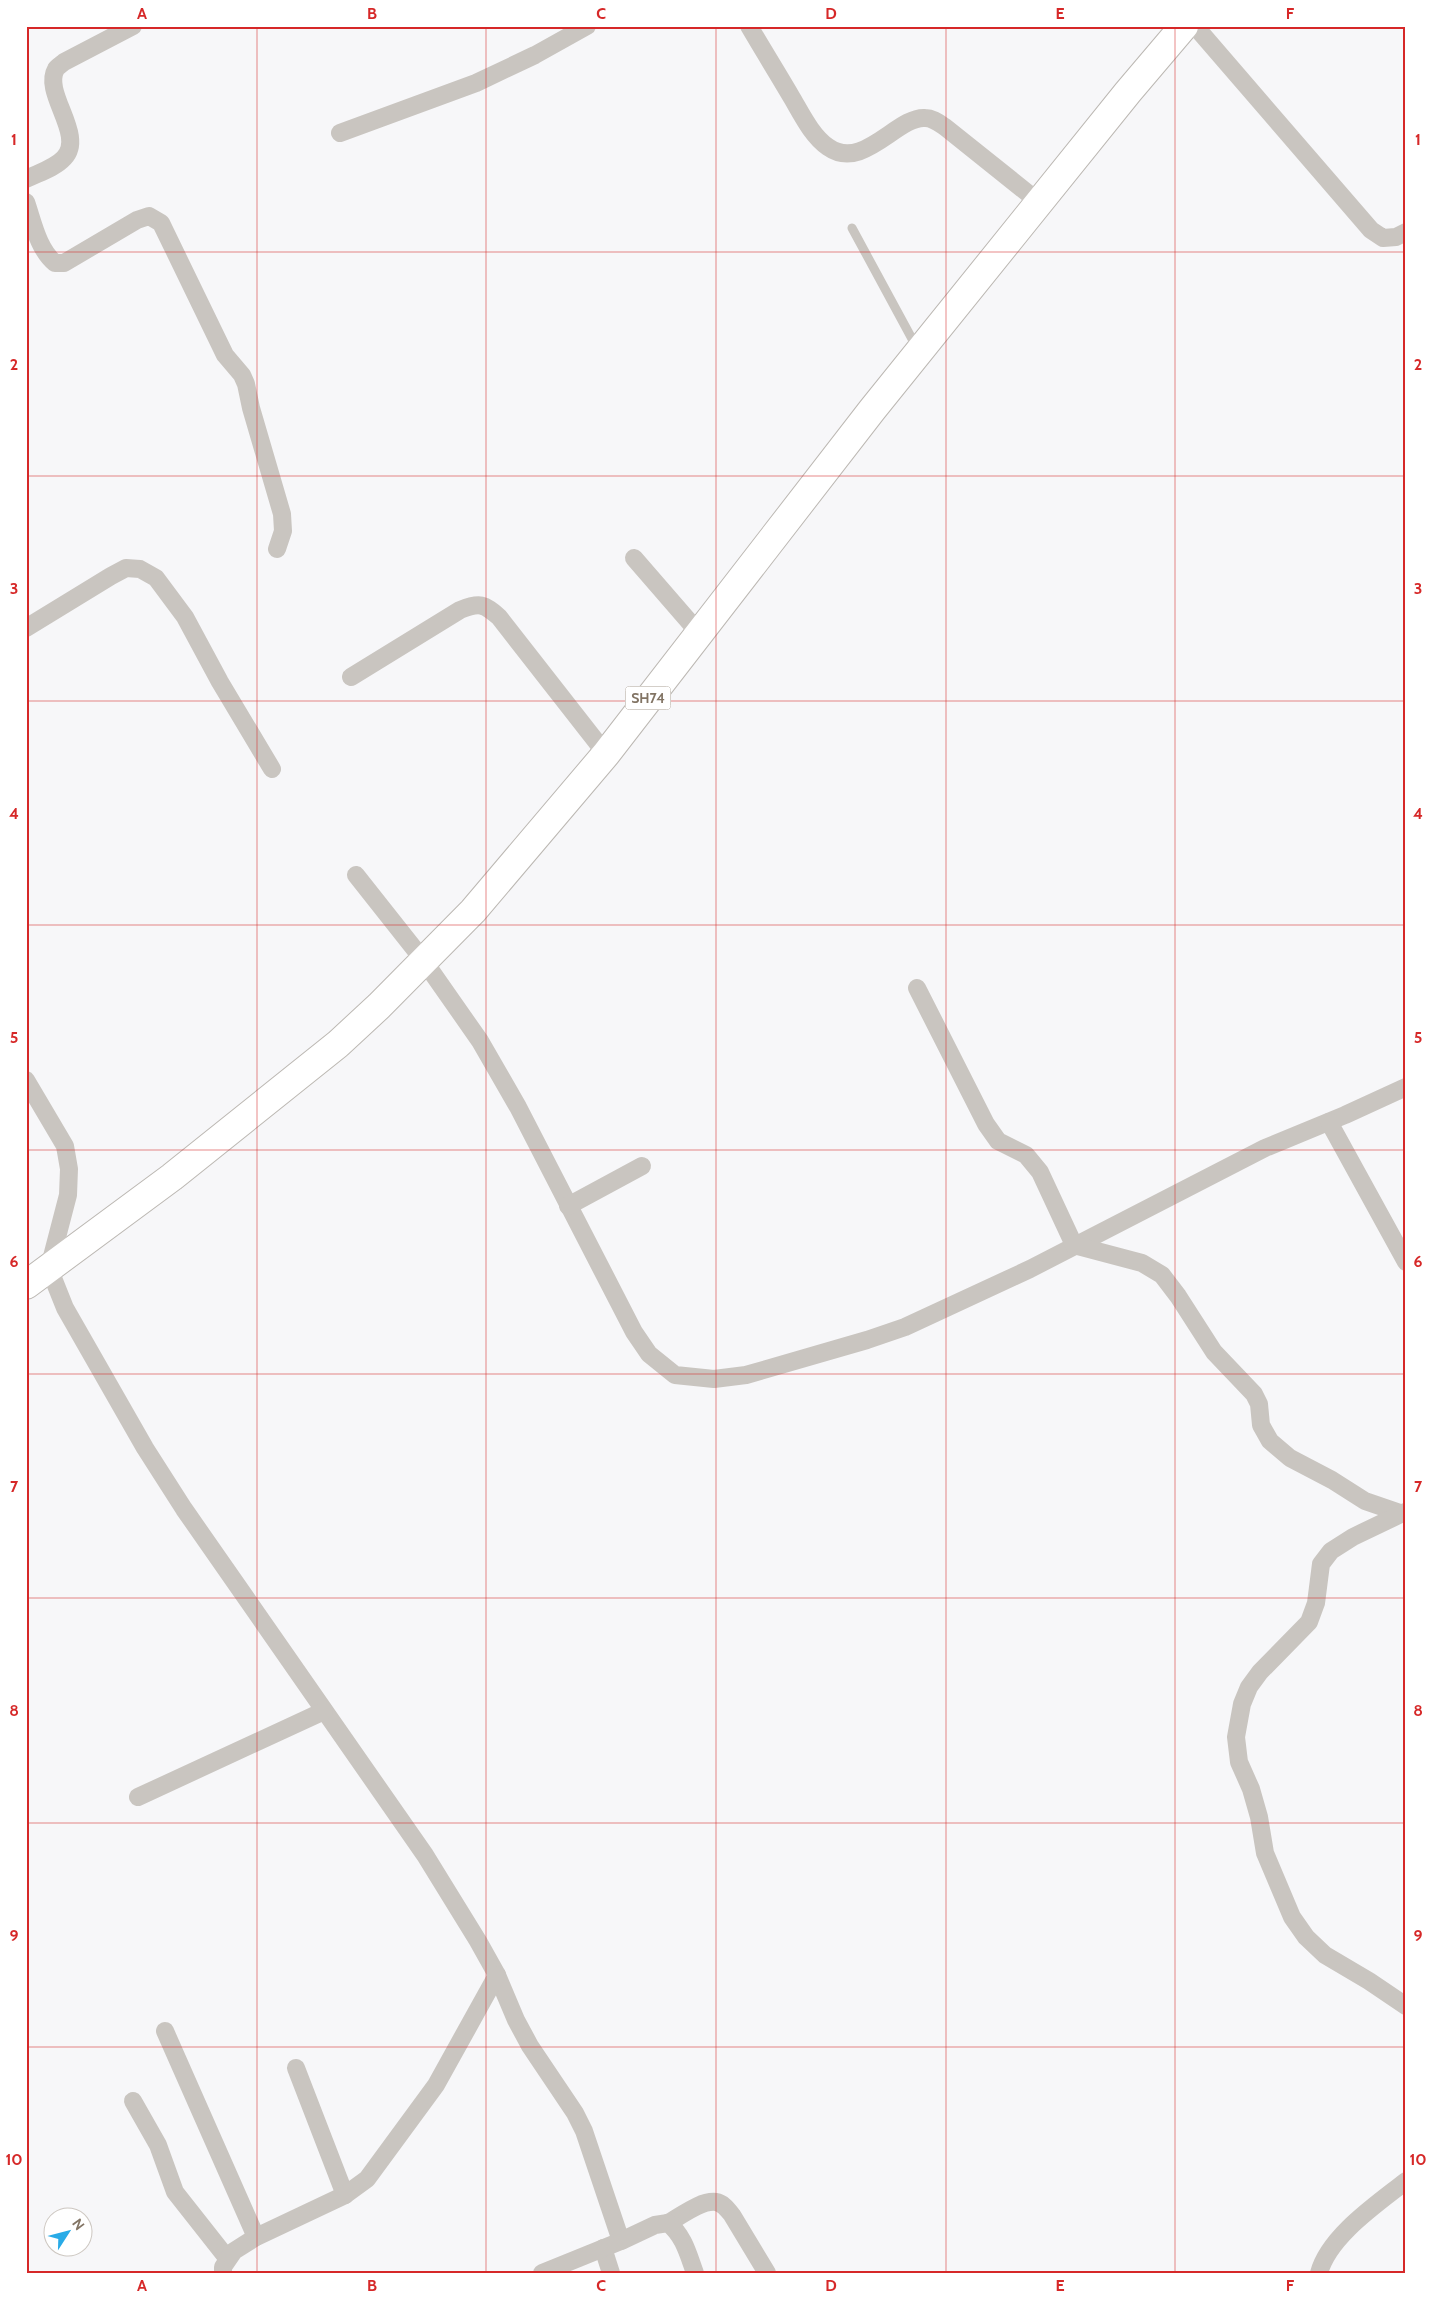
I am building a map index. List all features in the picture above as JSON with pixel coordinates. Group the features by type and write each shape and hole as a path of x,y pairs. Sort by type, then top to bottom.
{"highway":[{"name":"SH74","path":"26,1285 172,1177 345,1038 424,961 518,860 606,754 872,410 920,353 1128,92 1184,26"}],"street":[{"path":"26,179 64,158 69,150 70,141 55,89 54,78 56,69 64,62 133,26"},
{"path":"340,133 476,83 535,55 587,26"},
{"path":"749,26 809,125 830,148 838,152 859,151 872,146 907,123 918,118 926,118 936,121 1040,203"},
{"path":"1195,26 1371,230 1383,238 1406,232"},
{"path":"26,202 38,236 48,257 55,263 64,263 137,220 149,216 161,223 226,355 242,374 246,384 251,408 276,488 282,514 283,531 278,549"},
{"path":"634,558 699,633"},
{"path":"26,628 126,568 140,569 156,578 185,617 220,682 272,769"},
{"path":"351,677 460,610 474,604 485,605 499,617 606,754"},
{"path":"356,875 424,961 480,1041 634,1332 649,1354 675,1375 714,1379 746,1375 905,1327 1030,1269 1265,1148 1329,1122 1406,1087"},
{"path":"917,988 986,1124 998,1140 1026,1155 1040,1172 1074,1246"},
{"path":"26,1080 65,1146 69,1170 68,1195 49,1268 65,1308 145,1448 184,1509 425,1855 497,1975 516,2020 530,2046 575,2113 584,2131 621,2241"},
{"path":"1329,1122 1406,1262"},
{"path":"568,1206 642,1166"},
{"path":"1074,1246 1142,1263 1162,1275 1178,1296 1214,1352 1254,1394 1259,1404 1261,1425 1270,1441 1290,1458 1332,1480 1364,1501 1403,1512"},
{"path":"1403,1512 1353,1536 1331,1551 1321,1564 1316,1603 1309,1622 1260,1672 1249,1687 1242,1704 1236,1737 1239,1762 1254,1798 1265,1853 1292,1917 1306,1937 1324,1955 1369,1980 1406,2006"},
{"path":"138,1797 324,1711"},
{"path":"133,2101 158,2146 175,2192 225,2266 234,2251 256,2237 345,2196 367,2179 436,2085 497,1975"},
{"path":"165,2031 256,2237"},
{"path":"296,2068 345,2196"},
{"path":"1319,2273 1328,2252 1339,2238 1406,2181"},
{"path":"542,2273 655,2225 668,2223 706,2204 717,2202 725,2206 732,2215 767,2273"},
{"path":"668,2223 681,2237 695,2273"},
{"path":"604,2248 611,2273"}],"lane":[{"path":"852,228 920,353"}]}
